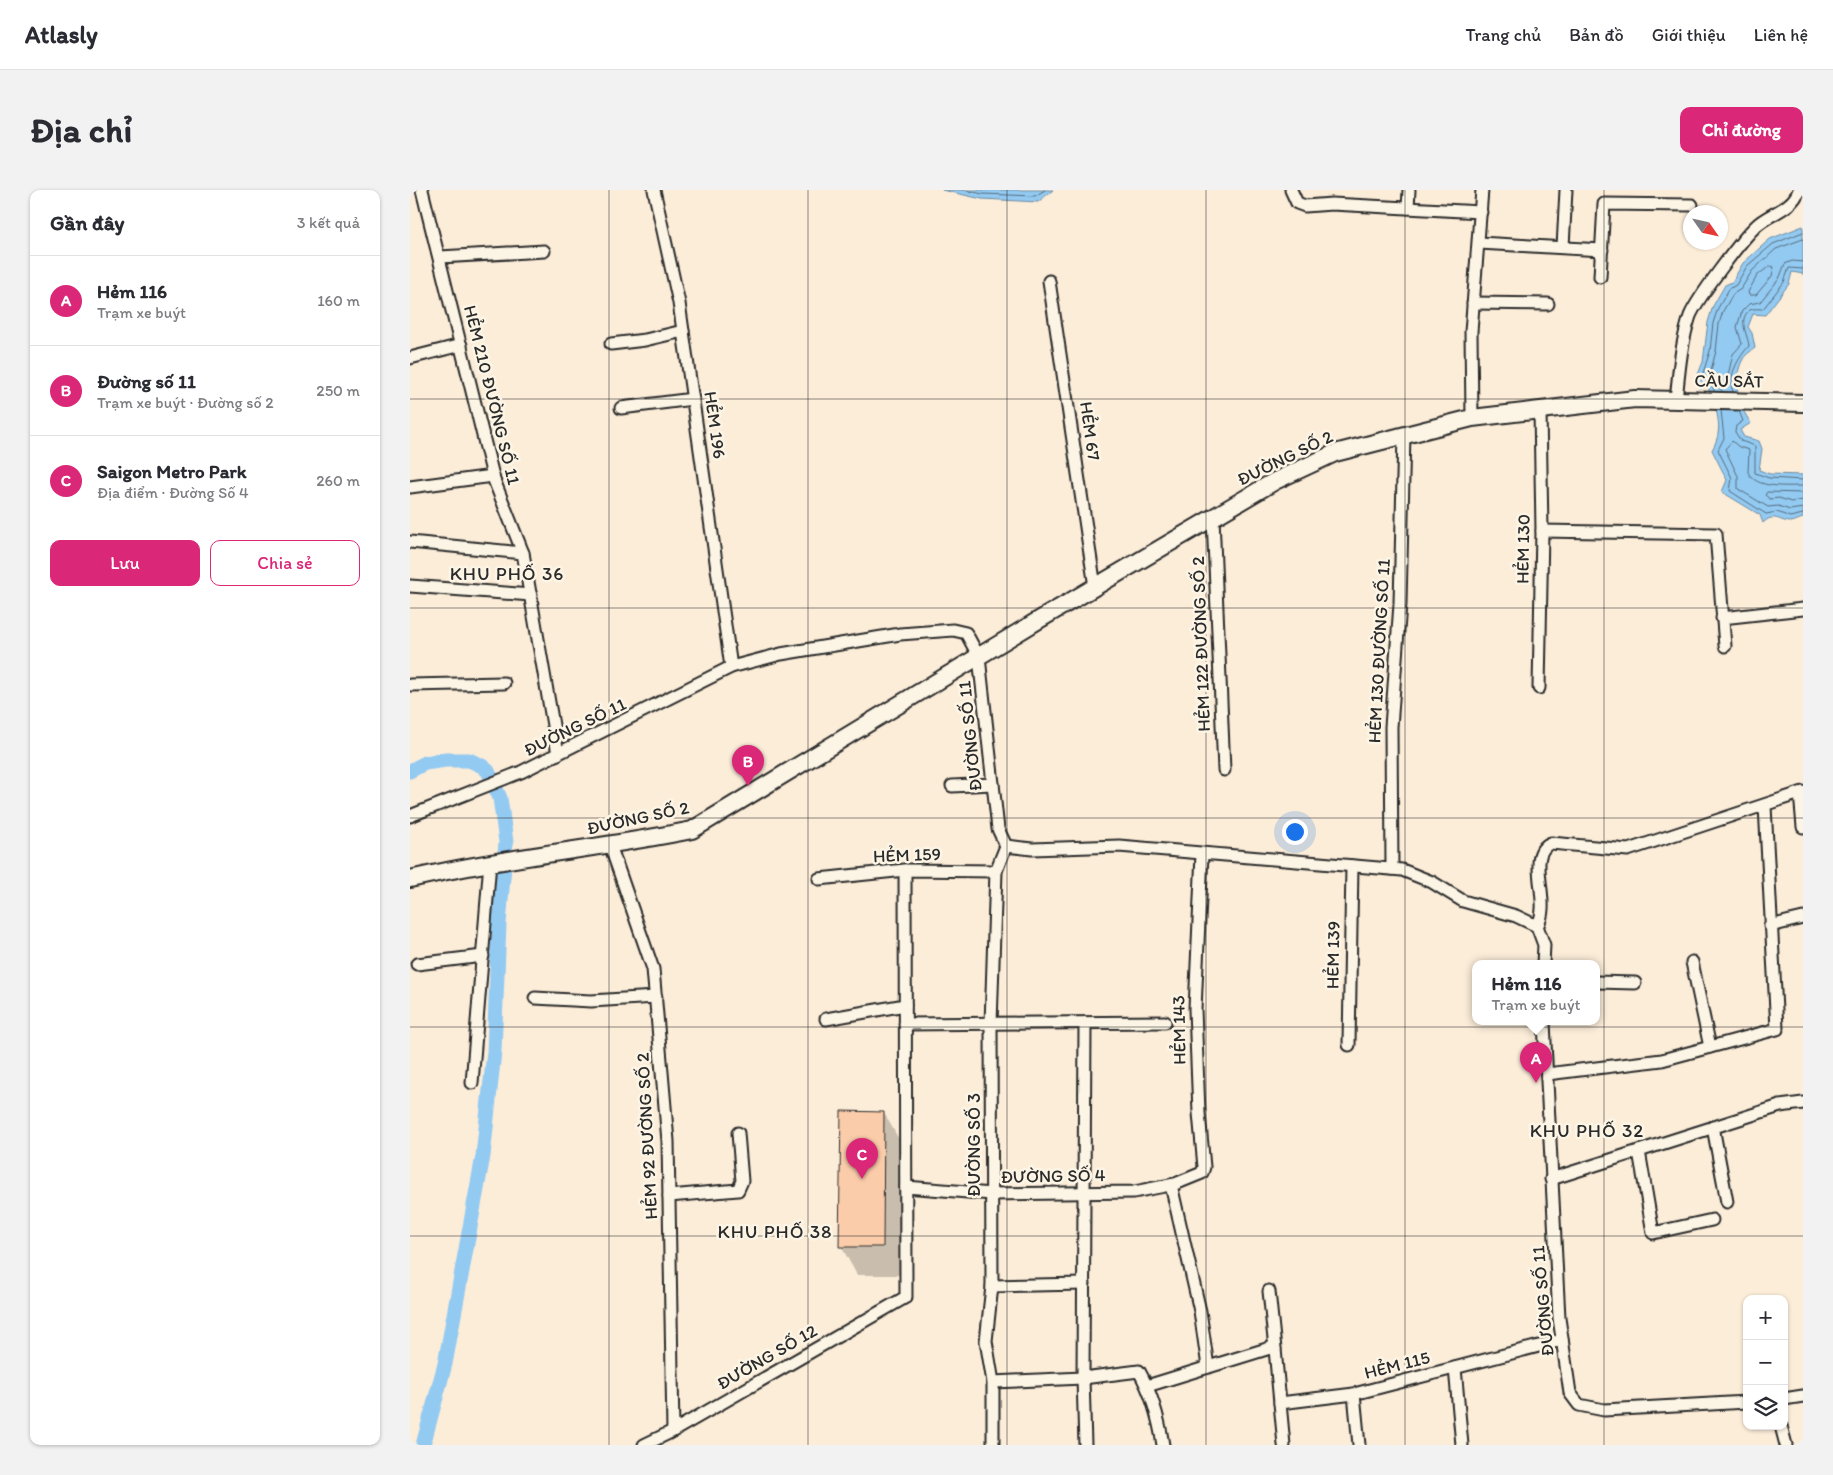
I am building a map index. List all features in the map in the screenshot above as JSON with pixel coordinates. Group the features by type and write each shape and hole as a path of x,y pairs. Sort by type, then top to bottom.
{"street":[{"name":"HẺM 210 ĐƯỜNG SỐ 11","path":"422,190 493,476 523,553 558,754"},
{"name":"HẺM 196","path":"654,190 680,303 731,667"},
{"path":"1291,190 1297,203 1305,206 1332,204 1481,212"},
{"path":"1408,208 1409,190"},
{"path":"1472,418 1471,332 1482,190"},
{"path":"1563,247 1566,190"},
{"path":"1676,400 1681,361 1691,315 1717,274 1756,225 1783,210 1799,190"},
{"path":"1600,277 1604,204 1692,205"},
{"path":"1479,243 1602,250"},
{"path":"440,257 544,251"},
{"name":"HẺM 67","path":"1049,281 1095,587"},
{"path":"1474,303 1548,304"},
{"path":"611,344 645,340 683,331"},
{"path":"410,358 461,345"},
{"path":"621,408 693,399"},
{"name":"ĐƯỜNG SỐ 2","path":"410,879 490,862 610,846 692,830 1095,587 1275,481 1335,453 1472,418 1635,399 1676,400"},
{"name":"CẦU SẮT","path":"1676,400 1803,403"},
{"name":"HẺM 130","path":"1540,410 1542,531 1540,688"},
{"name":"HẺM 130 ĐƯỜNG SỐ 11","path":"1392,870 1391,727 1400,604 1404,434"},
{"path":"410,487 493,476"},
{"name":"HẺM 122 ĐƯỜNG SỐ 2","path":"1213,518 1224,770"},
{"path":"1542,531 1716,534 1724,646"},
{"path":"410,542 523,553"},
{"path":"410,586 531,595"},
{"path":"1722,618 1803,609"},
{"name":"ĐƯỜNG SỐ 11","path":"410,816 513,775 731,667 800,651 900,634 953,630 966,632 979,657 998,829 1006,846"},
{"path":"410,685 504,683"},
{"path":"952,786 993,784"},
{"path":"1537,926 1543,913 1539,866 1540,851 1551,843 1628,850 1765,806 1801,792 1803,827"},
{"path":"1547,1074 1662,1060 1777,1029 1765,806"},
{"name":"HẺM 92 ĐƯỜNG SỐ 2","path":"610,846 654,969 668,1141 673,1431"},
{"path":"1006,846 1032,849 1119,846 1402,870 1432,882 1464,901 1516,916 1537,926 1544,945 1543,960"},
{"name":"ĐƯỜNG SỐ 3","path":"993,1445 993,1382 986,1341 992,1286 991,1024 996,871 1006,846"},
{"name":"HẺM 143","path":"1171,1185 1202,1173 1204,1167 1199,1113 1195,1009 1202,854"},
{"path":"472,1083 490,862"},
{"name":"HẺM 139","path":"1349,1045 1352,866"},
{"path":"905,870 906,1187"},
{"name":"HẺM 159","path":"819,878 905,870 996,871"},
{"path":"1770,926 1803,918"},
{"path":"417,964 483,956"},
{"path":"1692,962 1710,1047"},
{"path":"1600,982 1635,983"},
{"path":"535,998 591,1001 656,997"},
{"path":"826,1018 905,1005"},
{"path":"905,1024 1165,1022"},
{"path":"1085,1024 1083,1378 1085,1445"},
{"name":"ĐƯỜNG SỐ 11","path":"1544,1025 1559,1318 1570,1393 1579,1405 1604,1410 1743,1402"},
{"path":"1551,1179 1713,1126 1780,1106 1803,1103"},
{"path":"1713,1126 1727,1202"},
{"path":"669,1196 738,1190 742,1181 738,1133"},
{"path":"1639,1151 1653,1233 1712,1220"},
{"path":"1171,1185 1200,1312 1208,1367"},
{"name":"ĐƯỜNG SỐ 4","path":"906,1187 992,1194 1134,1192 1171,1185"},
{"name":"ĐƯỜNG SỐ 12","path":"644,1445 673,1431 906,1297 906,1187"},
{"path":"992,1286 1084,1284"},
{"path":"1269,1291 1284,1445"},
{"name":"HẺM 115","path":"1280,1402 1354,1394 1562,1340"},
{"path":"1147,1386 1270,1348 1275,1349"},
{"path":"1454,1368 1462,1445"},
{"path":"993,1382 1083,1378 1139,1371 1147,1386 1160,1424 1163,1445"},
{"path":"1354,1394 1359,1445"},
{"path":"1788,1398 1803,1396"},
{"path":"1781,1430 1786,1445"}],"water":[{"path":"942,190 1053,190 1038,202 982,199"},
{"path":"1803,226 1803,274 1792,272 1789,284 1765,315 1753,314 1748,327 1752,333 1755,348 1744,358 1738,375 1737,384 1740,401 1751,423 1740,430 1744,437 1759,441 1762,449 1759,470 1770,474 1803,475 1803,518 1787,522 1777,518 1770,518 1763,523 1760,515 1722,492 1727,480 1712,450 1718,434 1718,418 1708,387 1699,388 1695,382 1703,362 1708,322 1713,306 1725,285 1732,282 1743,263 1770,239"}],"building":[{"path":"841,1111 884,1112 883,1247 839,1247"}],"waterway":[{"path":"410,771 425,763 446,760 469,760 482,766 488,771 500,798 506,842 499,924 494,1052 483,1156 445,1364 423,1445"}],"place":[{"name":"Đường số 11","path":"748,786"},
{"name":"Hẻm 116","path":"1536,1083"},
{"name":"Saigon Metro Park","path":"862,1179"}],"district":[{"name":"KHU PHỐ 36","path":"507,573"},
{"name":"KHU PHỐ 32","path":"1587,1130"},
{"name":"KHU PHỐ 38","path":"775,1231"}]}
